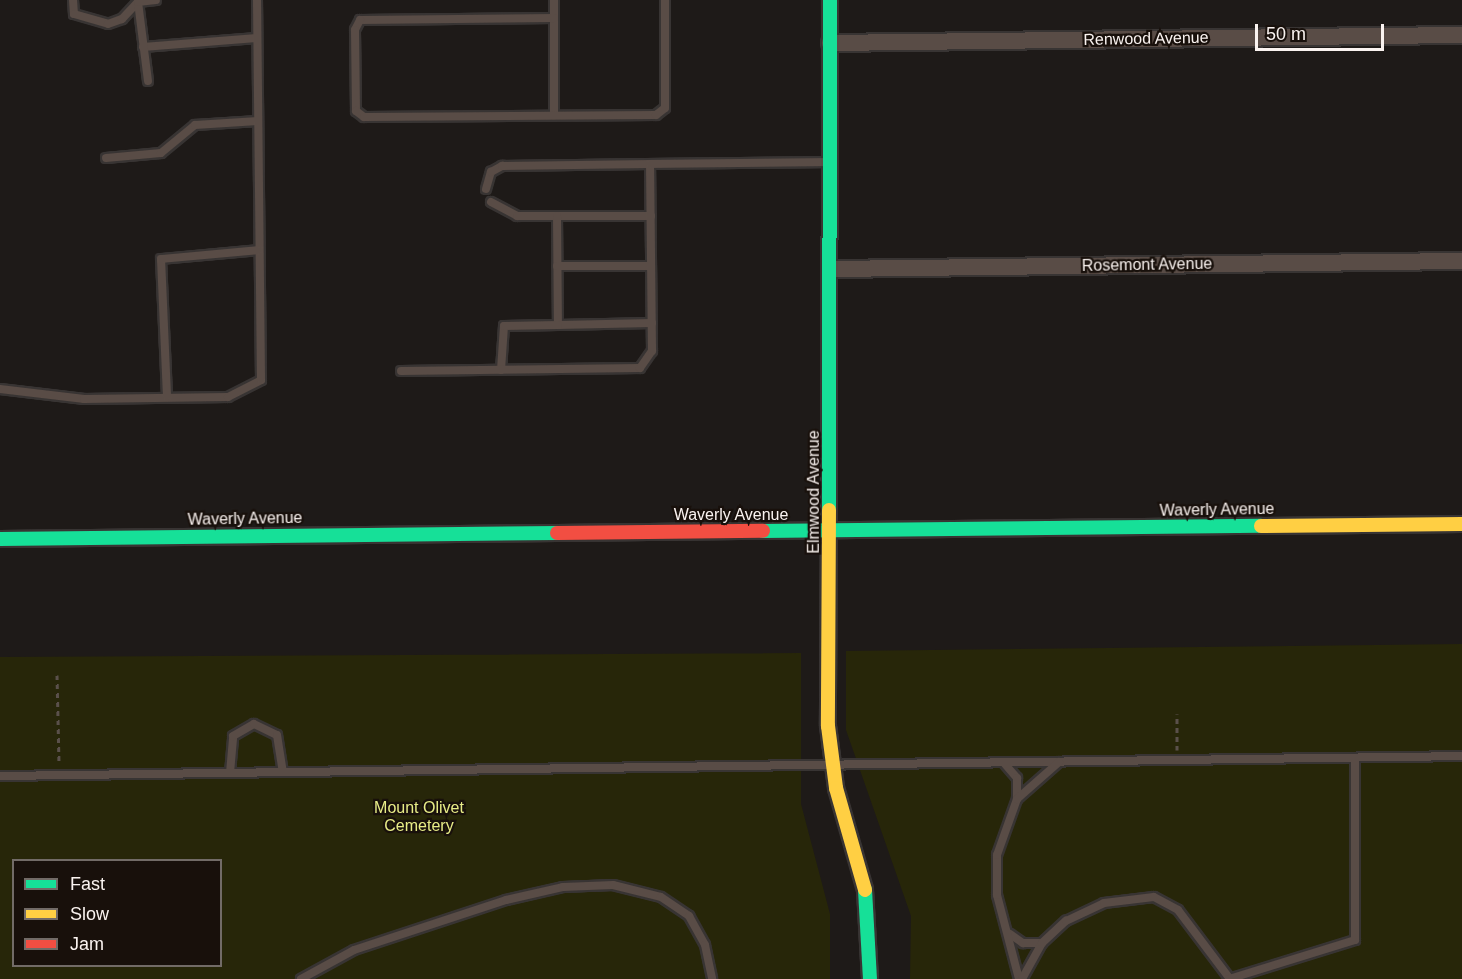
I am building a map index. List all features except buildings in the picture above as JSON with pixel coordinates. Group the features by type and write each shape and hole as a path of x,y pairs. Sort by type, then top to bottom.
{"street":[{"name":"Elmwood Avenue","path":"830,0 831,765 869,903 870,979"},
{"name":"Renwood Avenue","path":"830,43 1462,34"},
{"name":"Rosemont Avenue","path":"832,269 1462,261"},
{"name":"Waverly Avenue","path":"0,539 1462,524"}],"lane":[{"path":"73,0 74,14 108,24 122,19 138,2 156,0"},
{"path":"0,389 84,399 167,396 228,397 261,380 257,0"},
{"path":"554,0 554,115"},
{"path":"554,18 360,20 355,30 356,111 364,117 656,115 665,108 665,0"},
{"path":"138,2 148,81"},
{"path":"143,47 257,38"},
{"path":"106,158 161,153 195,124 258,121"},
{"path":"486,189 491,172 502,166 830,162"},
{"path":"401,371 640,368 652,351 651,164"},
{"path":"491,202 517,216 651,216"},
{"path":"557,216 558,325"},
{"path":"167,396 161,259 259,250"},
{"path":"557,266 651,266"},
{"path":"501,370 504,326 652,323"},
{"path":"230,773 233,736 254,723 277,735 283,772"},
{"path":"0,776 1462,756"},
{"path":"1021,979 1042,943 1066,921 1104,903 1154,897 1178,910 1229,979 1355,940 1355,758"},
{"path":"1017,799 1059,762"},
{"path":"1005,763 1017,778 1017,799 996,855 996,895 1010,934 1021,979"},
{"path":"301,979 354,950 506,900 563,887 613,885 661,897 689,916 705,945 712,979"},
{"path":"1010,934 1023,943 1042,943"}],"path":[{"path":"57,675 60,775"},
{"path":"1177,714 1177,760"}],"green space":[{"path":"1462,644 1462,979 910,979 911,916 846,730 846,651"},
{"name":"Mount Olivet Cemetery","path":"801,653 801,804 830,914 830,979 0,979 0,657"}],"traffic: fast":[{"path":"829,510 830,0"},
{"path":"763,531 1261,526"},
{"path":"0,539 557,533"},
{"path":"865,890 870,979"}],"traffic: slow":[{"path":"829,510 828,726 836,788 865,890"},
{"path":"1261,526 1462,524"}],"traffic: jam":[{"path":"557,533 763,531"}]}
